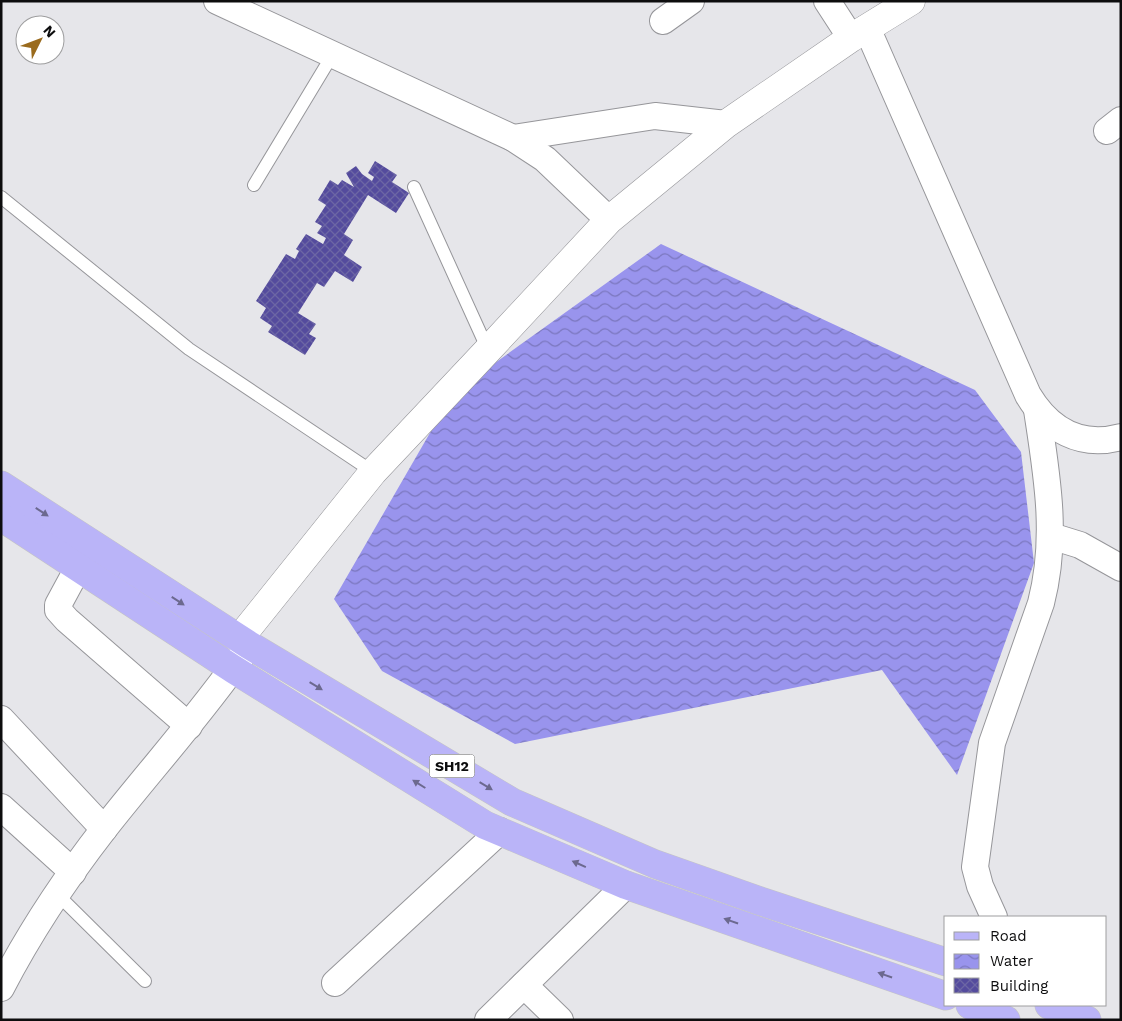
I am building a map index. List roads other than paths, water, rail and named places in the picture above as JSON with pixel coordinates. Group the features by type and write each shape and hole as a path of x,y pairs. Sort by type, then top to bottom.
{"main road":[{"name":"SH12","path":"1,485 244,642 512,802 655,864 760,901 944,961"},
{"name":"SH12","path":"1,517 232,669 485,825 626,885 938,994"},
{"path":"1052,1006 1087,1020"}],"street":[{"path":"217,1 513,138 545,159 609,220"},
{"path":"663,21 690,1"},
{"path":"826,1 859,33 1028,395 1037,410 1050,424 1078,438 1091,441 1121,438"},
{"path":"1,988 9,953 58,895 104,829 189,726 232,669 244,642 373,472 609,220 726,124 859,33 911,1"},
{"path":"513,138 655,116 726,124"},
{"path":"994,916 980,886 975,867 992,743 1041,603 1046,584 1051,536 1048,487 1037,410"},
{"path":"1051,536 1080,545 1121,568"},
{"path":"78,568 58,604 58,610 67,620 189,726"},
{"path":"1,719 104,829"},
{"path":"1,807 73,872"},
{"path":"335,983 500,831"},
{"path":"488,1020 626,885"},
{"path":"524,985 560,1020"}],"lane":[{"path":"254,185 333,54"},
{"path":"414,187 488,350"},
{"path":"1,197 189,349 373,472"},
{"path":"58,895 144,981"}],"water":[{"path":"661,244 975,390 1021,452 1034,563 957,775 882,670 515,744 382,671 334,599 453,393"}]}
